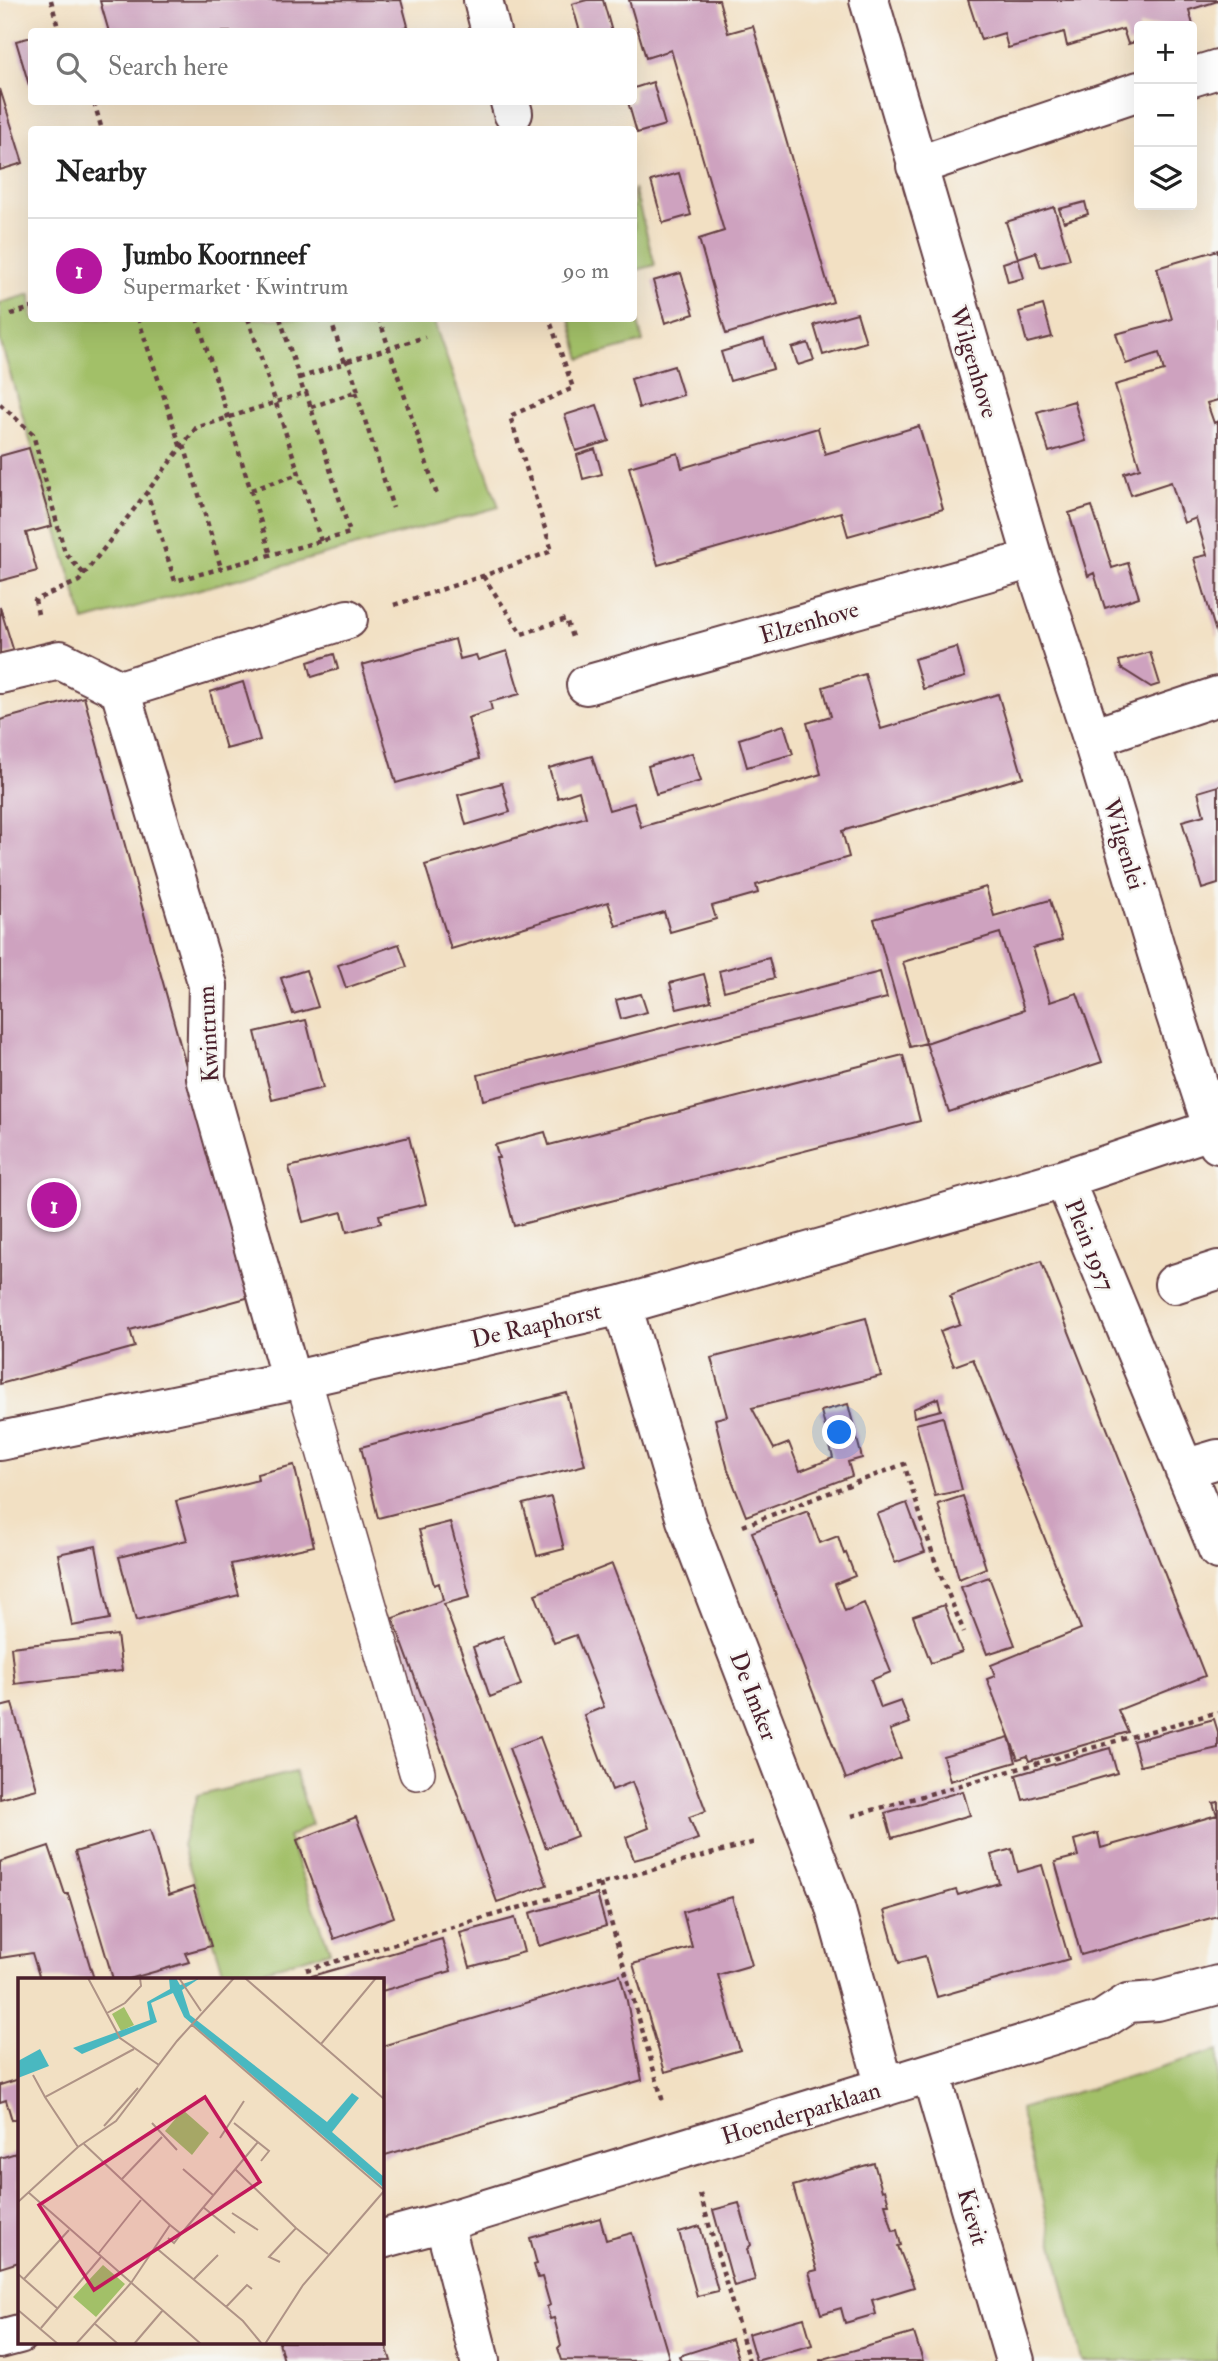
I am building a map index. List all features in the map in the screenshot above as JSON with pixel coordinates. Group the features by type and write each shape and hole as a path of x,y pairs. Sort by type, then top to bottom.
{"street":[{"path":"483,0 490,28"},
{"name":"Wilgenhove","path":"869,0 1033,559"},
{"path":"1197,75 1218,69"},
{"path":"916,166 1134,93"},
{"name":"Elzenhove","path":"586,685 1033,559"},
{"name":"Wilgenlei","path":"1033,559 1092,738 1215,1137"},
{"path":"0,674 60,660 120,690 348,620"},
{"name":"Kwintrum","path":"120,690 208,985 206,1078 297,1379"},
{"path":"1092,738 1218,696"},
{"name":"Plein 1957","path":"1215,1137 1064,1179 1201,1464 1218,1550"},
{"name":"De Raaphorst","path":"0,1441 297,1379 622,1305 1064,1179"},
{"path":"1174,1284 1218,1270"},
{"name":"De Imker","path":"622,1305 687,1520 834,1904 885,2087"},
{"name":"Hoenderparklaan","path":"383,2239 1102,2020 1128,2003 1157,2001 1218,1985"},
{"name":"Kievit","path":"931,2074 1015,2361"},
{"path":"444,2222 480,2361"},
{"path":"0,2339 18,2334"}],"lane":[{"path":"297,1379 417,1772"}],"path":[{"path":"51,0 59,28"},
{"path":"95,105 101,126"},
{"path":"11,314 28,309"},
{"path":"139,322 183,446 221,569"},
{"path":"198,322 271,555"},
{"path":"249,322 321,541"},
{"path":"147,493 175,581 350,533 281,322"},
{"path":"332,322 358,391 356,392 393,508"},
{"path":"380,322 438,498"},
{"path":"348,620 552,551 510,416 573,388 550,322"},
{"path":"299,378 425,337"},
{"path":"311,407 356,392"},
{"path":"50,662 35,600 79,581 85,575 196,428 304,393"},
{"path":"0,404 33,434 65,553 85,575"},
{"path":"251,490 299,474"},
{"path":"483,576 522,634 566,619 586,685"},
{"path":"696,1544 904,1464 936,1564 964,1632"},
{"path":"600,1884 749,2361"}],"green space":[{"path":"637,199 655,265 637,270"},
{"path":"28,295 28,322 434,322 499,507 84,621 0,340 0,303"},
{"path":"637,318 643,342 581,359 571,322 637,322"},
{"path":"295,1772 312,1825 288,1837 330,1951 237,1978 226,1978 182,1845 197,1796"},
{"path":"1218,2050 1218,2361 1082,2361 1020,2109"}],"building":[{"path":"401,0 408,26 108,28 100,1"},
{"path":"603,0 611,28 579,28 572,4"},
{"path":"629,0 719,0 728,33 753,26 833,302 726,334 699,239 724,231 671,50 646,58"},
{"path":"968,0 1218,0 1189,10 1192,21 1134,21 1134,42 1128,44 1123,29 1067,46 1064,32 1008,48 1004,33 981,40"},
{"path":"28,38 28,82 16,41"},
{"path":"653,82 665,125 637,133 629,105 637,105 637,87"},
{"path":"0,89 23,163 0,170"},
{"path":"679,173 691,215 663,223 651,181"},
{"path":"1085,202 1088,214 1064,222 1059,209"},
{"path":"1054,207 1070,259 1041,267 1036,252 1018,258 1006,222"},
{"path":"1218,250 1218,400 1207,403 1214,423 1218,421 1217,636 1194,558 1207,555 1196,518 1184,523 1171,482 1131,495 1124,473 1140,468 1115,385 1164,371 1159,353 1126,364 1116,334 1172,319 1157,268"},
{"path":"1018,258 1024,278 1008,282 1003,263"},
{"path":"681,273 694,314 665,323 653,281"},
{"path":"1043,305 1052,337 1027,343 1019,312"},
{"path":"857,313 866,342 823,355 814,325"},
{"path":"764,339 773,369 730,381 721,352"},
{"path":"808,343 814,360 798,365 792,348"},
{"path":"674,366 683,395 639,408 631,379"},
{"path":"1074,401 1086,441 1049,452 1037,412"},
{"path":"597,405 609,441 576,451 565,415"},
{"path":"919,426 943,509 848,536 841,512 658,565 629,467 678,453 682,468 818,428 825,454"},
{"path":"29,448 52,526 26,533 37,571 0,581 0,456"},
{"path":"595,449 602,474 583,479 577,455"},
{"path":"1092,506 1112,568 1128,563 1139,597 1105,608 1094,573 1088,576 1069,513"},
{"path":"0,607 14,652 0,656"},
{"path":"455,639 460,659 476,655 478,660 507,651 520,694 490,702 492,710 468,718 479,759 396,783 362,665"},
{"path":"957,647 965,677 923,689 914,659"},
{"path":"1150,652 1160,684 1151,687 1121,668 1119,661"},
{"path":"334,654 338,669 312,677 308,662"},
{"path":"865,674 881,729 998,694 1023,777 842,831 849,857 756,885 758,893 712,906 716,919 670,932 664,912 616,926 608,902 451,949 425,865 586,817 579,791 558,798 549,768 592,756 609,810 634,803 641,827 731,801 821,774 807,723 831,716 823,687"},
{"path":"243,682 260,740 226,749 210,692"},
{"path":"84,697 250,1297 130,1330 135,1347 0,1384 0,720"},
{"path":"784,725 793,754 747,767 739,739"},
{"path":"692,753 701,781 656,794 648,766"},
{"path":"502,783 510,812 466,825 458,795"},
{"path":"1218,786 1218,884 1202,889 1182,821 1204,815 1198,792"},
{"path":"986,887 994,916 1050,900 1062,940 1033,948 1050,1002 1077,993 1102,1062 949,1112 926,1043 910,1047 874,919","holes":["1000,933 1024,1010 926,1043 903,962"]},
{"path":"399,944 407,967 346,988 338,965"},
{"path":"769,958 774,978 724,991 719,971"},
{"path":"306,970 318,1007 293,1014 281,978"},
{"path":"880,972 887,998 483,1100 478,1075"},
{"path":"704,974 711,1001 677,1009 670,983"},
{"path":"641,994 647,1012 621,1019 616,1000"},
{"path":"306,1020 323,1088 272,1100 255,1032"},
{"path":"903,1055 920,1121 514,1226 495,1145 545,1132 549,1145"},
{"path":"409,1137 426,1204 379,1215 381,1223 347,1232 342,1212 303,1222 289,1167"},
{"path":"1041,1261 1205,1676 1118,1710 1128,1732 1029,1761 1027,1756 1018,1759 987,1679 995,1676 991,1665 1081,1629 973,1359 954,1366 940,1331 960,1324 950,1296"},
{"path":"866,1318 881,1376 752,1408 774,1449 789,1443 800,1471 833,1458 821,1411 848,1404 862,1458 848,1462 852,1476 746,1516 728,1470 715,1419 727,1416 711,1358"},
{"path":"567,1393 585,1465 378,1518 361,1447"},
{"path":"938,1398 941,1410 914,1417 913,1409"},
{"path":"943,1417 962,1490 935,1496 916,1424"},
{"path":"294,1465 314,1546 231,1564 239,1595 136,1621 119,1557 187,1540 176,1501 258,1480 257,1474"},
{"path":"963,1496 986,1568 959,1579 938,1504"},
{"path":"551,1497 564,1549 537,1556 523,1504"},
{"path":"907,1503 925,1552 895,1563 877,1514"},
{"path":"808,1511 820,1543 838,1536 855,1576 835,1584 845,1611 864,1603 891,1672 871,1680 881,1708 901,1701 910,1723 890,1730 901,1758 846,1779 752,1532"},
{"path":"450,1522 470,1597 444,1604 547,1885 497,1902 393,1618 443,1600 439,1583 434,1585 419,1530"},
{"path":"96,1546 110,1619 72,1626 58,1554"},
{"path":"612,1564 706,1811 689,1817 698,1839 634,1860 626,1837 649,1828 632,1782 612,1790 584,1715 604,1707 576,1635 554,1643 535,1594"},
{"path":"989,1577 1015,1645 987,1654 961,1587"},
{"path":"944,1605 962,1652 931,1663 913,1616"},
{"path":"117,1635 122,1671 15,1684 11,1647"},
{"path":"503,1636 521,1685 490,1697 473,1647"},
{"path":"12,1704 37,1789 0,1799 0,1707"},
{"path":"1214,1719 1218,1732 1218,1748 1140,1766 1133,1741"},
{"path":"540,1737 577,1836 546,1848 509,1748"},
{"path":"1009,1737 1016,1762 950,1781 943,1756"},
{"path":"1110,1748 1117,1773 1023,1800 1016,1775"},
{"path":"963,1791 970,1815 892,1838 885,1813"},
{"path":"1218,1802 1218,1916 1081,1955 1055,1862 1078,1856 1074,1840 1098,1833 1101,1848 1217,1815 1213,1803"},
{"path":"356,1817 394,1917 334,1939 297,1840"},
{"path":"150,1830 169,1895 193,1887 211,1946 185,1953 189,1962 133,1978 113,1978 75,1852"},
{"path":"49,1846 65,1894 68,1894 94,1978 40,1978 32,1953 0,1958 0,1862"},
{"path":"1012,1849 1018,1872 1042,1865 1069,1959 937,1997 925,1956 899,1963 884,1911 956,1890 958,1895 999,1883 991,1855"},
{"path":"597,1894 606,1926 539,1946 530,1913"},
{"path":"732,1897 752,1965 718,1975 740,2050 665,2072 633,1964 692,1947 683,1912"},
{"path":"515,1918 524,1952 470,1967 460,1933"},
{"path":"442,1939 451,1971 383,1991 383,1978 305,1978"},
{"path":"620,1975 642,2080 383,2156 383,2046"},
{"path":"18,2079 18,2118 12,2120 6,2100 0,2102 0,2085"},
{"path":"18,2152 18,2262 0,2268 0,2158"},
{"path":"874,2163 882,2191 885,2190 889,2204 885,2204 893,2231 897,2230 901,2245 898,2246 914,2287 872,2300 876,2314 845,2323 841,2308 821,2314 809,2272 817,2270 793,2186"},
{"path":"739,2203 751,2245 747,2249 755,2280 734,2286 713,2210"},
{"path":"600,2218 606,2240 632,2233 669,2358 659,2361 562,2360 558,2348 561,2345 554,2318 550,2319 547,2307 550,2305 542,2277 538,2278 534,2265 537,2264 530,2238"},
{"path":"700,2226 718,2291 697,2296 679,2232"},
{"path":"804,2318 812,2345 756,2361 748,2334"},
{"path":"914,2333 923,2361 820,2361 820,2360"},
{"path":"383,2336 391,2361 284,2361 280,2344 383,2344"},
{"path":"732,2339 739,2361 681,2361 679,2356"}],"place":[{"name":"Jumbo Koornneef","path":"54,1205"}]}
